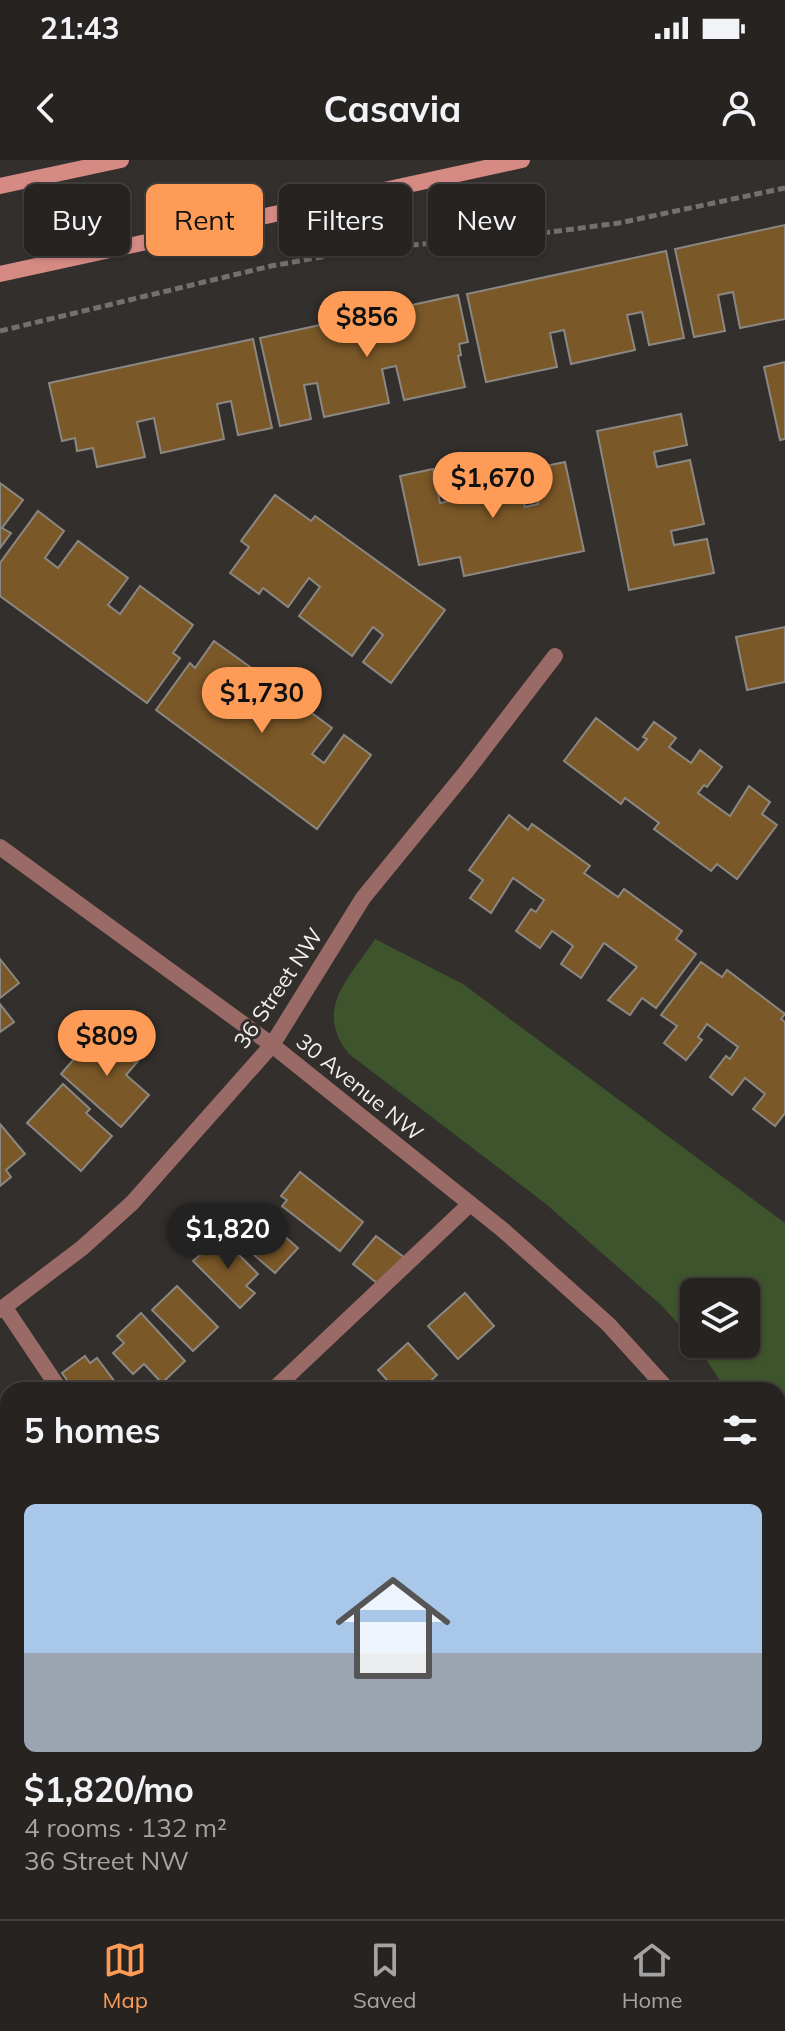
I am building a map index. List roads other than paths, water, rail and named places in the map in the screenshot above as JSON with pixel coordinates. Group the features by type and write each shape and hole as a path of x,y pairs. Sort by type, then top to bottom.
{"main road":[{"path":"0,186 121,160"},
{"path":"0,274 522,160"}],"street":[{"name":"36 Street NW","path":"3,1309 82,1248 132,1203 272,1045 363,898 555,656"},
{"name":"30 Avenue NW","path":"0,847 272,1045 470,1204 536,1258 608,1324 661,1382"},
{"path":"281,1382 470,1204"},
{"path":"3,1309 54,1382"}]}
